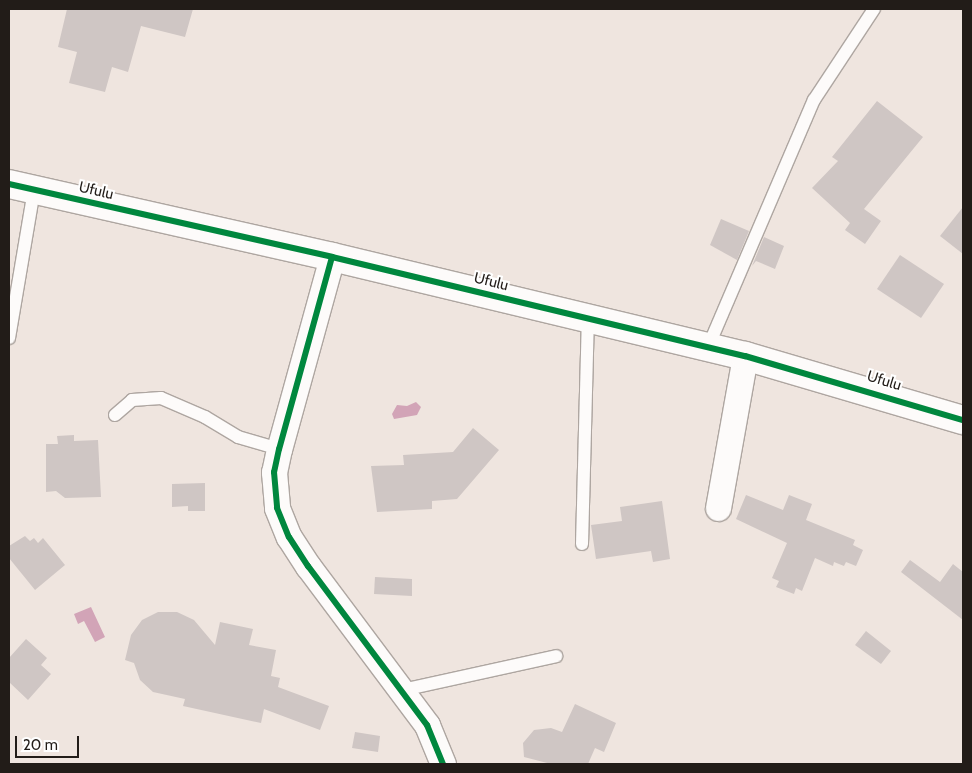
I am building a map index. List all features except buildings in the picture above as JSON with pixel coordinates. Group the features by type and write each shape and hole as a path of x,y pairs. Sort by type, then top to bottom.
{"street":[{"name":"Ufulu","path":"21,187 332,256 708,346 963,420"},
{"path":"332,256 279,450 274,490 277,508 289,537 427,725 443,764"},
{"path":"718,508 745,356"}],"lane":[{"path":"708,346 814,100 874,9"},
{"path":"9,338 21,187"},
{"path":"582,544 588,318"},
{"path":"115,414 132,400 161,398 205,417 238,437 279,450"},
{"path":"402,690 556,656"}],"shaded area":[{"path":"416,402 421,407 417,415 394,419 392,414 397,405 407,406"},
{"path":"91,607 105,637 95,642 84,621 78,624 74,614"}],"cycle path":[{"path":"9,184 332,257 745,356 963,420"},
{"path":"332,257 279,449 274,472 277,508 289,537 308,566 427,725 443,764"}]}
